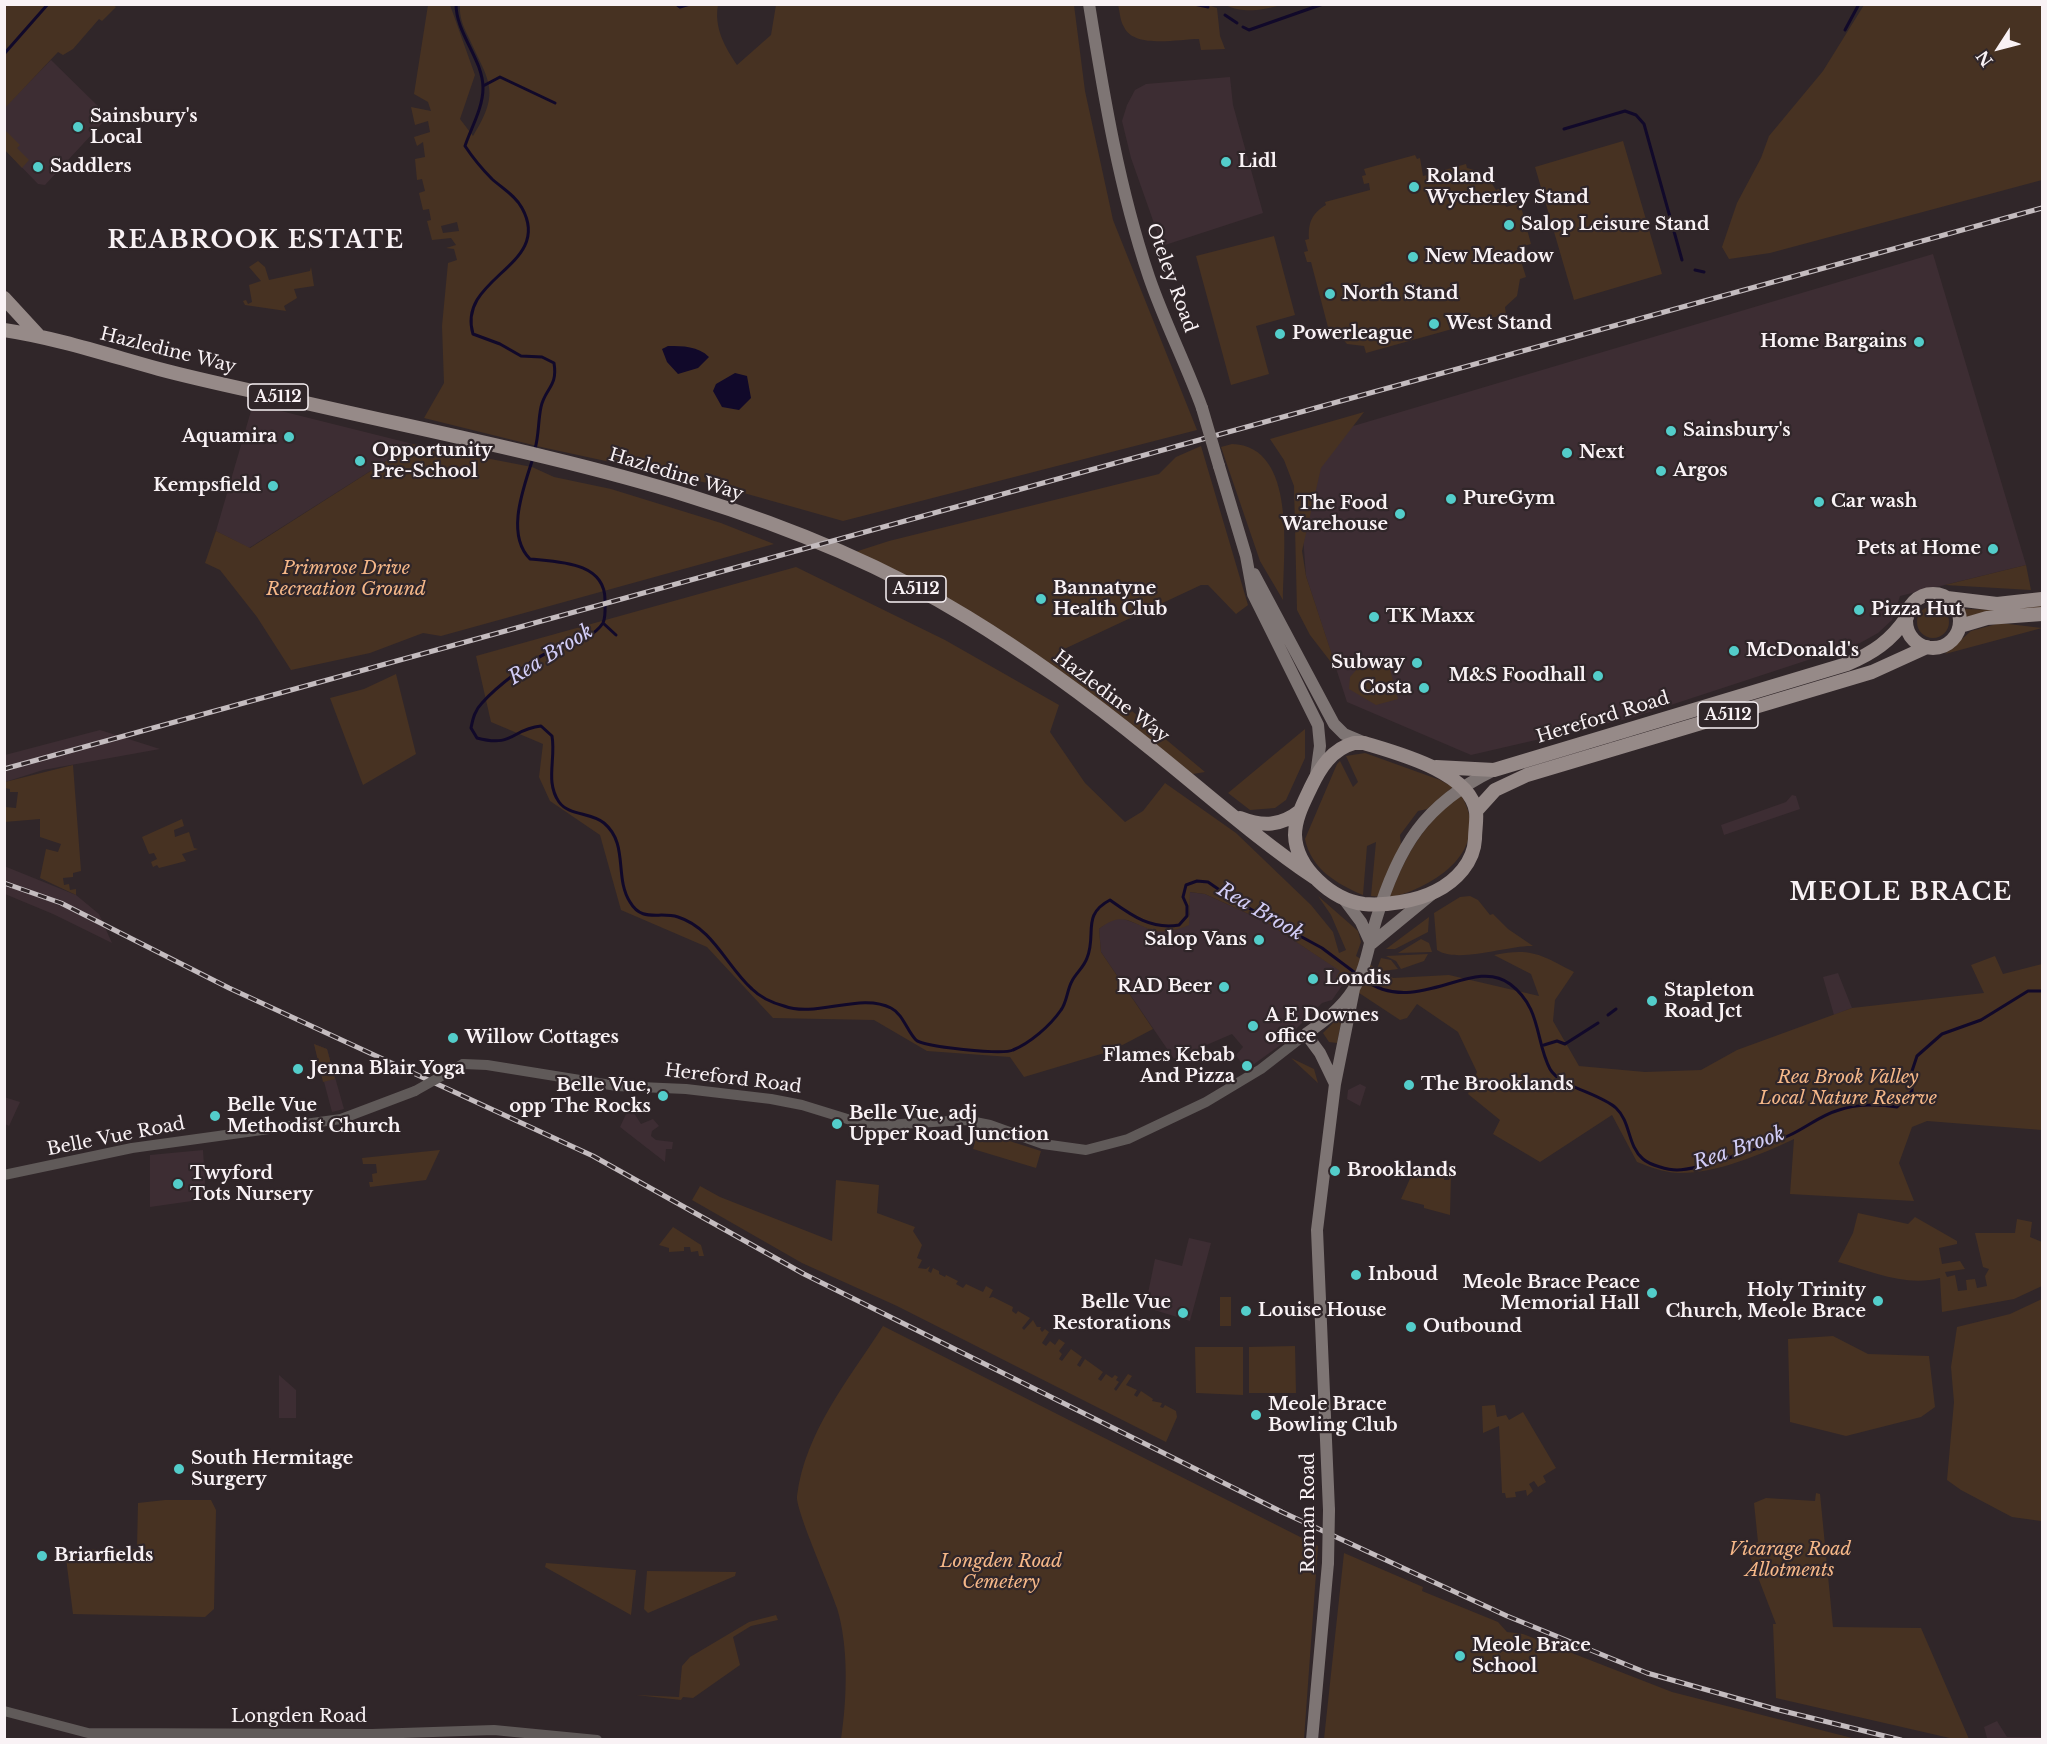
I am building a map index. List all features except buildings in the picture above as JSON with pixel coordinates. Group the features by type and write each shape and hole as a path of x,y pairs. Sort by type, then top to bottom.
{"main road":[{"name":"Oteley Road","path":"1089,4 1114,152 1126,202 1156,297 1202,408 1246,556 1253,594 1318,725 1320,746 1316,775"},
{"path":"4,298 39,336"},
{"name":"Hazledine Way","path":"4,330 39,336 179,374 645,482 766,521 828,546 966,616 1055,676 1343,898"},
{"name":"Oteley Road","path":"1246,556 1272,611 1334,724 1344,734 1364,743"},
{"name":"A5112","path":"1907,617 1914,603 1921,597 1936,595 1972,603 1997,604 2043,599"},
{"path":"1947,598 1958,611 1960,626"},
{"name":"A5112","path":"1927,647 1948,644 1960,626 1987,618 2043,614"},
{"path":"1907,617 1908,630 1912,638 1927,647"},
{"name":"Hereford Road","path":"1306,1034 1333,1012 1354,989 1371,944 1381,903 1406,843 1421,823 1462,786 1494,770 1847,664 1884,645 1895,635 1907,617"},
{"name":"Hereford Road","path":"1476,811 1495,790 1527,775 1872,672 1927,647"},
{"path":"1315,878 1304,865 1295,837 1300,811 1316,775 1338,750 1364,743 1431,767 1462,786 1476,811 1472,856 1458,874 1371,944 1361,922 1343,898"},
{"name":"Hereford Road","path":"1431,767 1494,770"},
{"name":"Hazledine Way","path":"1230,813 1268,825 1289,820 1300,811"},
{"path":"1343,898 1364,904 1381,903 1434,892"},
{"name":"Roman Road","path":"1312,1740 1328,1563 1329,1510 1317,1230 1335,1084 1354,989"},
{"path":"1306,1034 1320,1053 1335,1084"}],"street":[{"name":"Hereford Road","path":"342,1119 415,1091 463,1064 487,1065 617,1086 686,1089 771,1099 870,1126 965,1120 1043,1144 1086,1150 1128,1139 1206,1102 1261,1069 1306,1034"},
{"name":"Belle Vue Road","path":"4,1175 132,1148 342,1119"},
{"name":"Longden Road","path":"4,1711 87,1733 372,1734 494,1730 597,1740"}],"shaded area":[{"path":"51,60 103,111 107,118 45,185 38,184 5,150 4,108"},
{"path":"1230,77 1233,105 1263,213 1162,246 1131,158 1122,121 1127,105 1135,90 1146,84"},
{"path":"1933,254 2026,565 1900,596 1892,620 1878,633 1860,643 1631,718 1471,755 1347,702 1306,576 1296,443"},
{"path":"668,346 695,349 709,357 698,368 678,374 667,362 662,349"},
{"path":"735,373 747,376 751,398 739,410 722,407 713,391 716,384"},
{"path":"253,404 413,444 249,548 216,531"},
{"path":"100,730 160,749 43,770 5,782 5,755"},
{"path":"1792,795 1796,796 1800,809 1724,835 1721,825 1786,802"},
{"path":"4,866 76,895 99,914 112,943 53,914 5,894"},
{"path":"1189,892 1205,894 1266,922 1341,971 1336,977 1344,983 1332,1000 1322,1003 1279,1046 1246,1070 1236,1055 1243,1047 1232,1034 1174,1059 1101,952 1099,929 1111,919 1124,919 1156,931 1190,915"},
{"path":"1838,973 1852,1008 1834,1015 1823,977"},
{"path":"314,1044 327,1049 344,1109 332,1112"},
{"path":"1360,1084 1366,1087 1360,1106 1347,1099 1348,1090"},
{"path":"4,1097 20,1102 9,1126 5,1124"},
{"path":"632,1110 641,1124 653,1119 659,1126 652,1131 651,1136 656,1140 673,1142 672,1149 666,1149 665,1162 620,1127 626,1114"},
{"name":"Twyford Tots Nursery","path":"203,1150 206,1199 150,1207 150,1155"},
{"path":"1189,1238 1211,1243 1190,1321 1151,1309 1154,1300 1147,1298 1155,1259 1182,1266"},
{"path":"279,1375 296,1390 296,1418 279,1418"},
{"path":"1997,1721 2007,1737 2042,1737 2042,1739 1977,1739 1987,1738 1984,1727"}],"green space":[{"path":"5,5 113,5 116,7 102,21 99,19 73,49 63,55 58,52 5,108"},
{"path":"428,5 450,5 475,75 460,119 473,136 487,107 489,86 463,25 460,5 718,5 717,21 721,36 737,65 771,35 776,5 1074,5 1085,91 1113,220 1197,430 843,521 712,484 541,447 424,418 444,383 442,326 448,263 457,260 454,249 446,248 456,245 451,238 432,240 427,221 431,220 429,209 423,210 419,193 425,191 422,179 417,180 415,159 425,157 423,142 417,146 414,137 430,132 428,121 415,125 411,107 431,111 428,102 414,94","holes":["457,222 459,231 443,233 441,226"]},
{"path":"1118,5 1208,5 1217,8 1220,36 1225,49 1201,50 1199,39 1157,41 1137,38 1129,34 1124,27"},
{"path":"1225,5 1282,5 1260,10 1246,10"},
{"path":"1864,5 2042,5 2042,180 1770,253 1729,259 1722,247 1737,203 1761,158 1769,136 1823,71"},
{"path":"5,130 20,145 17,148 29,160 22,168 5,150"},
{"path":"1623,141 1662,274 1574,300 1535,167"},
{"name":"New Meadow","path":"1415,155 1417,159 1420,158 1423,176 1466,164 1467,168 1485,173 1496,190 1501,188 1506,207 1520,203 1531,244 1517,248 1526,277 1520,279 1517,296 1505,307 1506,314 1366,353 1364,346 1347,344 1334,329 1329,331 1311,262 1307,262 1304,252 1308,251 1305,240 1309,239 1312,219 1317,211 1326,205 1325,202 1370,190 1369,183 1364,184 1362,176 1366,175 1364,169"},
{"path":"1274,236 1295,315 1256,326 1269,374 1231,385 1196,256"},
{"path":"258,261 265,267 269,280 310,271 311,267 314,286 294,289 297,298 284,306 286,311 245,305 243,301 246,300 248,304 252,302 249,285 261,281 249,267"},
{"path":"1364,412 1321,468 1302,551 1306,576 1337,670 1310,635 1297,610 1294,486 1284,460 1270,439"},
{"name":"Primrose Drive Recreation Ground","path":"413,444 532,467 554,477 611,489 721,523 774,544 441,636 423,633 370,653 291,670 257,617 220,570 205,563 216,531 250,548"},
{"path":"1232,444 1253,449 1268,463 1277,482 1284,531 1283,600 1260,561 1221,447"},
{"path":"1201,446 1248,605 1236,614 1208,585 1201,585 1060,651 1205,772 1193,774 1076,683 855,552 889,541 1159,474 1176,457"},
{"path":"2026,565 2031,590 1945,585"},
{"name":"Rea Brook Valley Local Nature Reserve","path":"796,567 945,640 1059,705 1050,732 1085,783 1125,822 1143,811 1165,783 1236,833 1311,905 1333,932 1339,953 1346,950 1331,915 1318,896 1358,931 1361,942 1356,956 1377,969 1381,958 1391,960 1398,969 1382,971 1393,978 1449,975 1539,996 1531,974 1494,955 1527,952 1553,961 1574,972 1555,1000 1553,1021 1579,1066 1645,1072 1701,1070 1737,1050 1852,1008 1984,993 1971,965 1995,956 2003,974 2042,964 2042,1130 1927,1121 1912,1127 1899,1163 1914,1201 1790,1194 1794,1139 1722,1167 1692,1172 1667,1172 1637,1162 1612,1115 1540,1162 1493,1134 1500,1120 1468,1094 1477,1072 1458,1032 1417,1004 1407,1018 1400,1020 1336,977 1340,971 1266,922 1205,894 1190,892 1189,925 1173,930 1156,931 1121,919 1099,929 1101,952 1153,1029 1111,1051 1024,1077 1010,1057 927,1051 874,1020 773,1018 707,947 621,910 600,835 550,801 539,777 543,744 491,722 476,656"},
{"path":"2042,605 2042,608 1965,620 1964,609 2000,610"},
{"path":"1933,606 1944,611 1949,622 1944,633 1933,638 1922,633 1917,622 1922,611"},
{"path":"2000,623 2042,628 1945,654 1971,631"},
{"path":"1389,666 1398,699 1376,705 1349,689 1350,677 1357,669"},
{"path":"396,674 416,754 363,785 330,698 364,689"},
{"path":"1305,729 1305,758 1286,800 1275,808 1250,810 1228,793"},
{"path":"1365,753 1440,780 1453,787 1427,809 1418,811 1400,835 1401,846 1382,897 1371,896 1376,842 1367,846 1363,895 1326,874 1313,859 1305,839 1337,764 1340,761 1353,787 1358,782 1346,756"},
{"path":"73,765 81,871 73,873 73,877 63,878 64,885 69,884 70,890 76,889 76,895 40,878 46,849 58,852 61,844 40,837 40,819 4,822 5,807 16,808 18,792 10,792 10,789 5,788 5,782"},
{"path":"1461,795 1469,814 1470,832 1465,848 1455,863 1425,885 1389,898 1402,867 1417,841 1436,817"},
{"path":"182,819 184,826 174,830 175,837 189,832 194,848 198,849 182,854 186,861 159,868 157,865 153,867 151,862 157,859 154,853 149,854 142,837"},
{"path":"1470,896 1478,900 1490,915 1493,914 1508,929 1533,946 1470,955 1446,954 1437,950 1434,913 1460,897"},
{"path":"1429,917 1428,932 1395,949 1386,949"},
{"path":"1421,939 1429,943 1432,952 1398,953"},
{"path":"1428,954 1424,961 1401,969 1396,961 1386,956"},
{"path":"1343,1013 1337,1043 1329,1042 1323,1033"},
{"path":"314,1044 327,1049 335,1079 323,1082"},
{"path":"1291,1058 1314,1069 1318,1083"},
{"path":"978,1131 1041,1151 1036,1168 973,1149"},
{"path":"440,1150 426,1180 370,1187 369,1182 373,1182 372,1174 377,1173 376,1164 363,1164 362,1158"},
{"path":"1416,1165 1426,1170 1429,1165 1444,1173 1444,1180 1449,1180 1451,1173 1450,1215 1401,1199"},
{"path":"836,1180 879,1185 877,1213 915,1227 913,1231 922,1245 917,1258 922,1260 918,1268 926,1269 930,1266 928,1271 931,1273 933,1268 939,1271 939,1274 958,1281 956,1284 963,1288 966,1284 983,1292 986,1286 993,1290 989,1298 993,1297 1013,1307 1012,1311 1016,1314 1018,1311 1030,1318 1022,1328 1024,1330 1033,1320 1037,1327 1041,1327 1042,1332 1045,1329 1049,1332 1042,1343 1046,1346 1050,1341 1055,1345 1059,1339 1065,1343 1059,1351 1062,1354 1059,1359 1062,1361 1071,1349 1082,1357 1077,1365 1080,1367 1085,1359 1103,1372 1098,1379 1101,1381 1106,1374 1112,1378 1115,1375 1118,1377 1116,1380 1119,1382 1114,1389 1116,1391 1128,1374 1132,1376 1126,1385 1137,1390 1134,1395 1137,1397 1141,1391 1153,1399 1152,1401 1162,1403 1160,1407 1163,1408 1165,1405 1176,1411 1177,1417 1166,1442 897,1306 802,1263 692,1200 700,1186 720,1197 832,1241"},
{"path":"1858,1213 1908,1224 1915,1217 1957,1241 1957,1244 1939,1248 1942,1264 1960,1261 1965,1269 1945,1272 1947,1277 1955,1275 1958,1291 1967,1290 1966,1280 1975,1279 1977,1288 1987,1286 1985,1276 1989,1269 1983,1267 1975,1233 2015,1233 2017,1219 2032,1222 2030,1237 2042,1242 2042,1286 2014,1299 1942,1312 1940,1278 1914,1281 1901,1279 1838,1262 1853,1233"},
{"path":"673,1227 701,1245 704,1256 699,1256 698,1251 691,1252 690,1247 684,1247 684,1251 669,1252 669,1248 659,1245"},
{"path":"1220,1297 1231,1297 1231,1326 1220,1326"},
{"path":"2042,1299 2041,1521 2012,1517 1947,1480 1954,1402 1951,1367 1957,1327 2010,1314"},
{"name":"Longden Road Cemetery","path":"883,1326 1318,1546 1304,1739 841,1739 845,1708 844,1639 837,1608 814,1550 797,1496 809,1450 819,1428 843,1386"},
{"path":"1833,1336 1868,1354 1929,1356 1935,1407 1921,1417 1846,1436 1790,1422 1788,1339"},
{"path":"1295,1346 1296,1393 1249,1393 1249,1347"},
{"path":"1195,1347 1243,1347 1243,1395 1196,1393"},
{"path":"1495,1405 1497,1417 1506,1415 1509,1420 1523,1412 1556,1468 1543,1476 1546,1482 1538,1487 1534,1481 1529,1484 1533,1491 1527,1496 1526,1490 1515,1492 1516,1497 1506,1498 1505,1493 1502,1493 1499,1426 1483,1433 1482,1406"},
{"name":"Vicarage Road Allotments","path":"1816,1493 1820,1494 1833,1627 1921,1628 1969,1739 1954,1739 1776,1698 1773,1624 1776,1624 1746,1546 1758,1542 1754,1503 1766,1498 1815,1501"},
{"path":"165,1500 211,1500 216,1510 214,1609 205,1617 73,1614 65,1550 137,1549 138,1503"},
{"name":"Meole Brace School","path":"1344,1553 1423,1587 1422,1591 1498,1622 1507,1632 1523,1634 1672,1692 1856,1739 1324,1739"},
{"path":"546,1563 636,1570 631,1615 545,1567"},
{"path":"647,1571 736,1572 735,1576 648,1613 644,1609"},
{"path":"776,1615 778,1620 751,1626 733,1637 740,1665 693,1698 683,1697 681,1700 636,1695 679,1697 682,1666 690,1657 749,1622"}],"waterway":[{"path":"4,54 48,4"},
{"name":"Rea Brook","path":"456,4 460,26 479,67 483,88 479,110 465,146 488,175 513,196 522,208 528,228 525,244 516,258 478,298 472,315 473,334 500,344 521,356 542,357 554,363 553,382 541,407 535,449"},
{"path":"676,4 680,7 690,4"},
{"path":"1194,4 1208,7"},
{"path":"1243,27 1249,30 1323,4"},
{"path":"1845,30 1859,4"},
{"path":"1225,15 1237,23"},
{"path":"483,86 500,77 555,103"},
{"path":"1564,129 1625,111 1636,115 1644,124 1682,260"},
{"path":"1695,270 1704,272"},
{"name":"Rea Brook","path":"533,458 519,510 519,537 523,549 530,559 566,563 589,571 603,587 605,618 593,634 543,655 505,682 480,706 471,728 477,738 498,741 541,726 552,736 552,778 555,794 559,802 568,810 593,817 612,831 619,851 625,892 630,902 645,914 671,915 690,922 710,939 755,992 780,1005 797,1009 879,1004 895,1011 916,1040 922,1043 980,1051 1013,1050 1039,1033 1063,1007 1072,981 1087,958 1090,949 1091,926 1101,906 1110,900 1134,916 1150,923 1179,925 1187,916 1187,906 1183,897 1186,885 1197,881 1208,882 1234,900 1322,948 1358,975"},
{"path":"603,623 616,635"},
{"name":"Rea Brook","path":"1363,979 1383,990 1403,993 1423,991 1479,977 1495,977 1510,984 1528,1003 1545,1058 1555,1075 1562,1081 1616,1108 1624,1120 1634,1147 1643,1159 1659,1167 1677,1170 1717,1162 1767,1145 1832,1112 1868,1105 1897,1107 1912,1091 1912,1071 1917,1056 1942,1034 1981,1020 2028,991 2042,991"},
{"path":"1608,1015 1616,1009"},
{"path":"1544,1045 1557,1041 1565,1044 1598,1023"}],"railway":[{"path":"4,769 2042,208"},
{"path":"4,883 61,903 229,988 593,1156 804,1274 1282,1512 1507,1616 1647,1673 1775,1709 1901,1740"}],"place":[{"name":"Sainsbury's Local","path":"78,127"},
{"name":"Lidl","path":"1226,162"},
{"name":"Saddlers","path":"38,167"},
{"name":"Roland Wycherley Stand","path":"1414,187"},
{"name":"Salop Leisure Stand","path":"1509,225"},
{"name":"New Meadow","path":"1413,257"},
{"name":"North Stand","path":"1330,294"},
{"name":"West Stand","path":"1434,324"},
{"name":"Powerleague","path":"1280,334"},
{"name":"Home Bargains","path":"1919,342"},
{"name":"Sainsbury's","path":"1671,431"},
{"name":"Aquamira","path":"289,437"},
{"name":"Next","path":"1567,453"},
{"name":"Opportunity Pre-School","path":"360,461"},
{"name":"Argos","path":"1661,471"},
{"name":"Kempsfield","path":"273,486"},
{"name":"PureGym","path":"1451,499"},
{"name":"Car wash","path":"1819,502"},
{"name":"The Food Warehouse","path":"1400,514"},
{"name":"Pets at Home","path":"1993,549"},
{"name":"Bannatyne Health Club","path":"1041,599"},
{"name":"Pizza Hut","path":"1859,610"},
{"name":"TK Maxx","path":"1374,617"},
{"name":"McDonald's","path":"1734,651"},
{"name":"Subway","path":"1417,663"},
{"name":"M&S Foodhall","path":"1598,676"},
{"name":"Costa","path":"1424,688"},
{"name":"Salop Vans","path":"1259,940"},
{"name":"Londis","path":"1313,979"},
{"name":"RAD Beer","path":"1224,987"},
{"name":"Stapleton Road Jct","path":"1652,1001"},
{"name":"A E Downes office","path":"1253,1026"},
{"name":"Willow Cottages","path":"453,1038"},
{"name":"Flames Kebab And Pizza","path":"1247,1066"},
{"name":"Jenna Blair Yoga","path":"298,1069"},
{"name":"The Brooklands","path":"1409,1085"},
{"name":"Belle Vue, opp The Rocks","path":"663,1096"},
{"name":"Belle Vue Methodist Church","path":"215,1116"},
{"name":"Belle Vue, adj Upper Road Junction","path":"837,1124"},
{"name":"Brooklands","path":"1335,1171"},
{"name":"Twyford Tots Nursery","path":"178,1184"},
{"name":"Inboud","path":"1356,1275"},
{"name":"Meole Brace Peace Memorial Hall","path":"1652,1293"},
{"name":"Holy Trinity Church, Meole Brace","path":"1878,1301"},
{"name":"Louise House","path":"1246,1311"},
{"name":"Belle Vue Restorations","path":"1183,1313"},
{"name":"Outbound","path":"1411,1327"},
{"name":"Meole Brace Bowling Club","path":"1256,1415"},
{"name":"South Hermitage Surgery","path":"179,1469"},
{"name":"Briarfields","path":"42,1556"},
{"name":"Meole Brace School","path":"1460,1656"}],"district":[{"name":"REABROOK ESTATE","path":"256,241"},
{"name":"MEOLE BRACE","path":"1901,893"}]}
